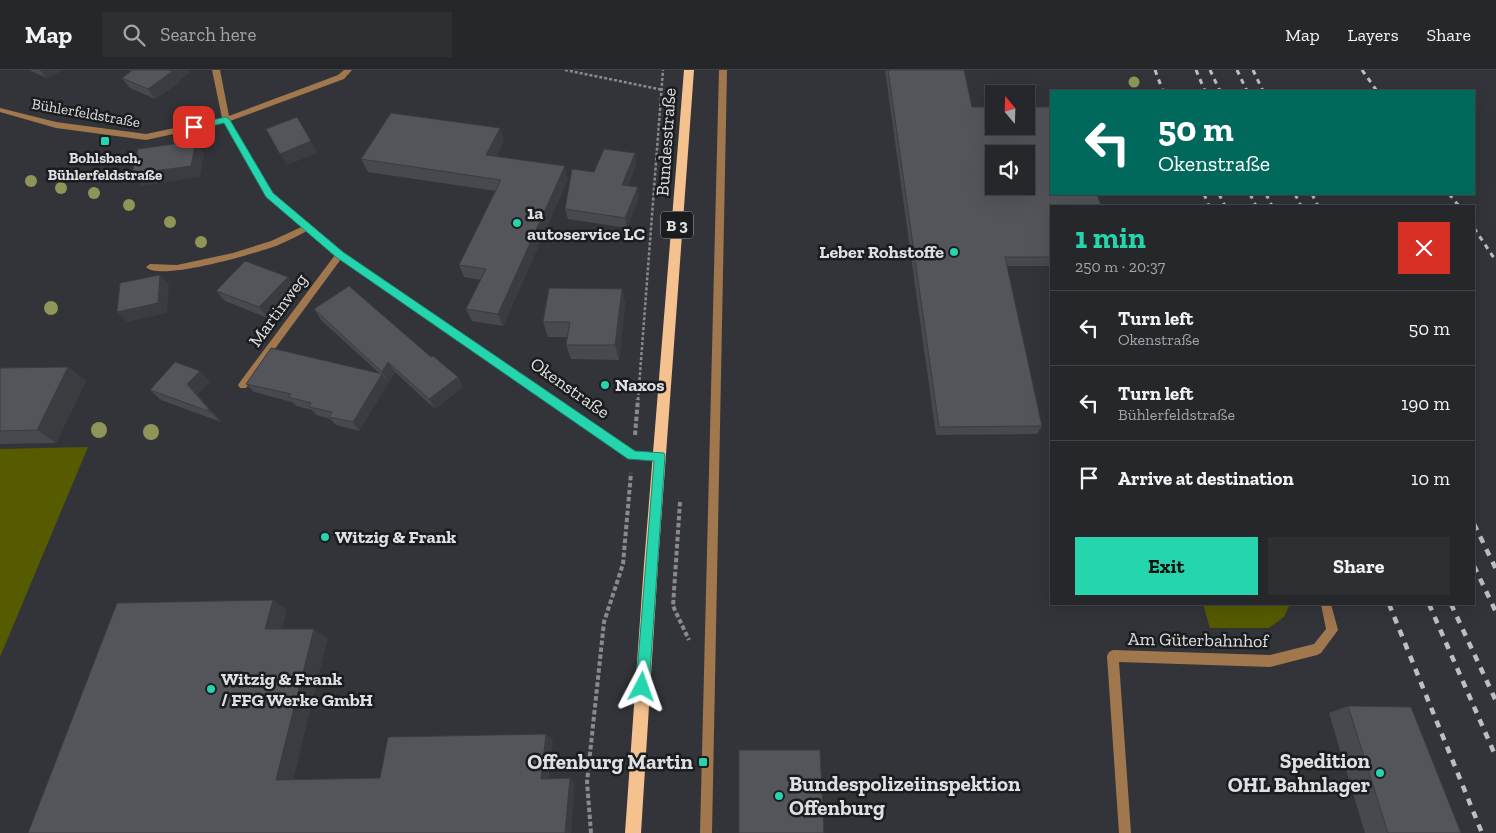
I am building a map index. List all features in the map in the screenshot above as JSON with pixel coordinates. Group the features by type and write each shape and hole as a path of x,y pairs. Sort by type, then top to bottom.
{"main road":[{"name":"Bundesstraße","path":"660,456 689,70"},
{"name":"B 3","path":"633,833 660,456"}],"street":[{"name":"Okenstraße","path":"216,70 226,120 270,195 340,254 632,456"},
{"name":"Bühlerfeldstraße","path":"0,110 56,124 146,137 226,120 341,77 348,70"},
{"path":"706,833 723,70"},
{"path":"150,267 177,268 233,256 274,243 308,227"},
{"name":"Martinweg","path":"243,385 340,254"},
{"path":"632,456 660,456"},
{"name":"Am Güterbahnhof","path":"1125,833 1114,656 1270,662 1317,649 1332,630 1326,605"}],"path":[{"path":"565,70 687,93"},
{"path":"591,833 587,782 604,622 624,564 640,381 663,70"},
{"path":"680,498 673,606 692,646"}],"shaded area":[{"path":"88,447 0,657 0,449"},
{"path":"1203,605 1290,605 1284,617 1269,628 1210,628"}],"building":[{"path":"133,70 173,71 148,89 122,78"},
{"name":"Leber Rohstoffe","path":"888,70 964,70 972,107 985,107 985,135 1035,135 1035,107 1050,107 1050,195 1097,195 1101,205 1050,205 1050,257 1005,257 1042,426 939,427"},
{"path":"391,113 500,128 486,155 565,166 498,314 466,309 486,269 459,265 501,180 361,159"},
{"path":"297,117 311,141 280,154 266,129"},
{"path":"196,141 191,166 132,174 138,149"},
{"path":"604,149 635,153 622,185 638,187 625,218 565,209 572,169 594,172"},
{"path":"245,261 288,277 259,307 216,291"},
{"path":"160,275 158,303 117,312 120,283"},
{"path":"349,286 431,357 433,356 458,377 429,399 388,362 382,372 314,309"},
{"path":"549,288 622,289 615,345 566,345 570,322 543,322"},
{"path":"271,348 382,374 353,422 329,417 332,412 309,407 311,403 288,397 291,394 246,384"},
{"path":"175,362 200,371 187,384 211,412 150,390"},
{"path":"68,367 37,430 0,431 0,368"},
{"name":"Witzig & Frank / FFG Werke GmbH","path":"273,600 265,629 314,629 276,780 380,778 388,737 546,734 541,779 570,778 565,833 28,833 117,603"},
{"name":"Spedition OHL Bahnlager","path":"1348,706 1411,707 1461,833 1388,833"},
{"name":"Bundespolizeiinspektion Offenburg","path":"739,750 820,750 824,833 739,833"}],"railway":[{"path":"1155,70 1163,90"},
{"path":"1196,70 1205,90"},
{"path":"1210,70 1220,90"},
{"path":"1237,70 1247,90"},
{"path":"1253,70 1263,90"},
{"path":"1362,70 1376,90"},
{"path":"1204,195 1209,205"},
{"path":"1220,195 1224,205"},
{"path":"1250,195 1256,205"},
{"path":"1266,195 1272,205"},
{"path":"1296,195 1300,205"},
{"path":"1312,195 1318,205"},
{"path":"1450,195 1458,205"},
{"path":"1475,230 1496,261"},
{"path":"1475,526 1496,569"},
{"path":"1475,568 1496,612"},
{"path":"1389,605 1482,833"},
{"path":"1429,605 1496,757"},
{"path":"1451,605 1496,701"}],"place":[{"name":"Bohlsbach, Bühlerfeldstraße","path":"105,141"},
{"name":"1a autoservice LC","path":"517,223"},
{"name":"Leber Rohstoffe","path":"954,252"},
{"name":"Naxos","path":"605,385"},
{"name":"Witzig & Frank","path":"325,537"},
{"name":"Witzig & Frank / FFG Werke GmbH","path":"211,689"},
{"name":"Offenburg Martin","path":"703,762"},
{"name":"Spedition OHL Bahnlager","path":"1380,773"},
{"name":"Bundespolizeiinspektion Offenburg","path":"779,796"}],"route":[{"path":"194,127 226,120 270,195 340,254 632,456 660,456 642,687"}]}
